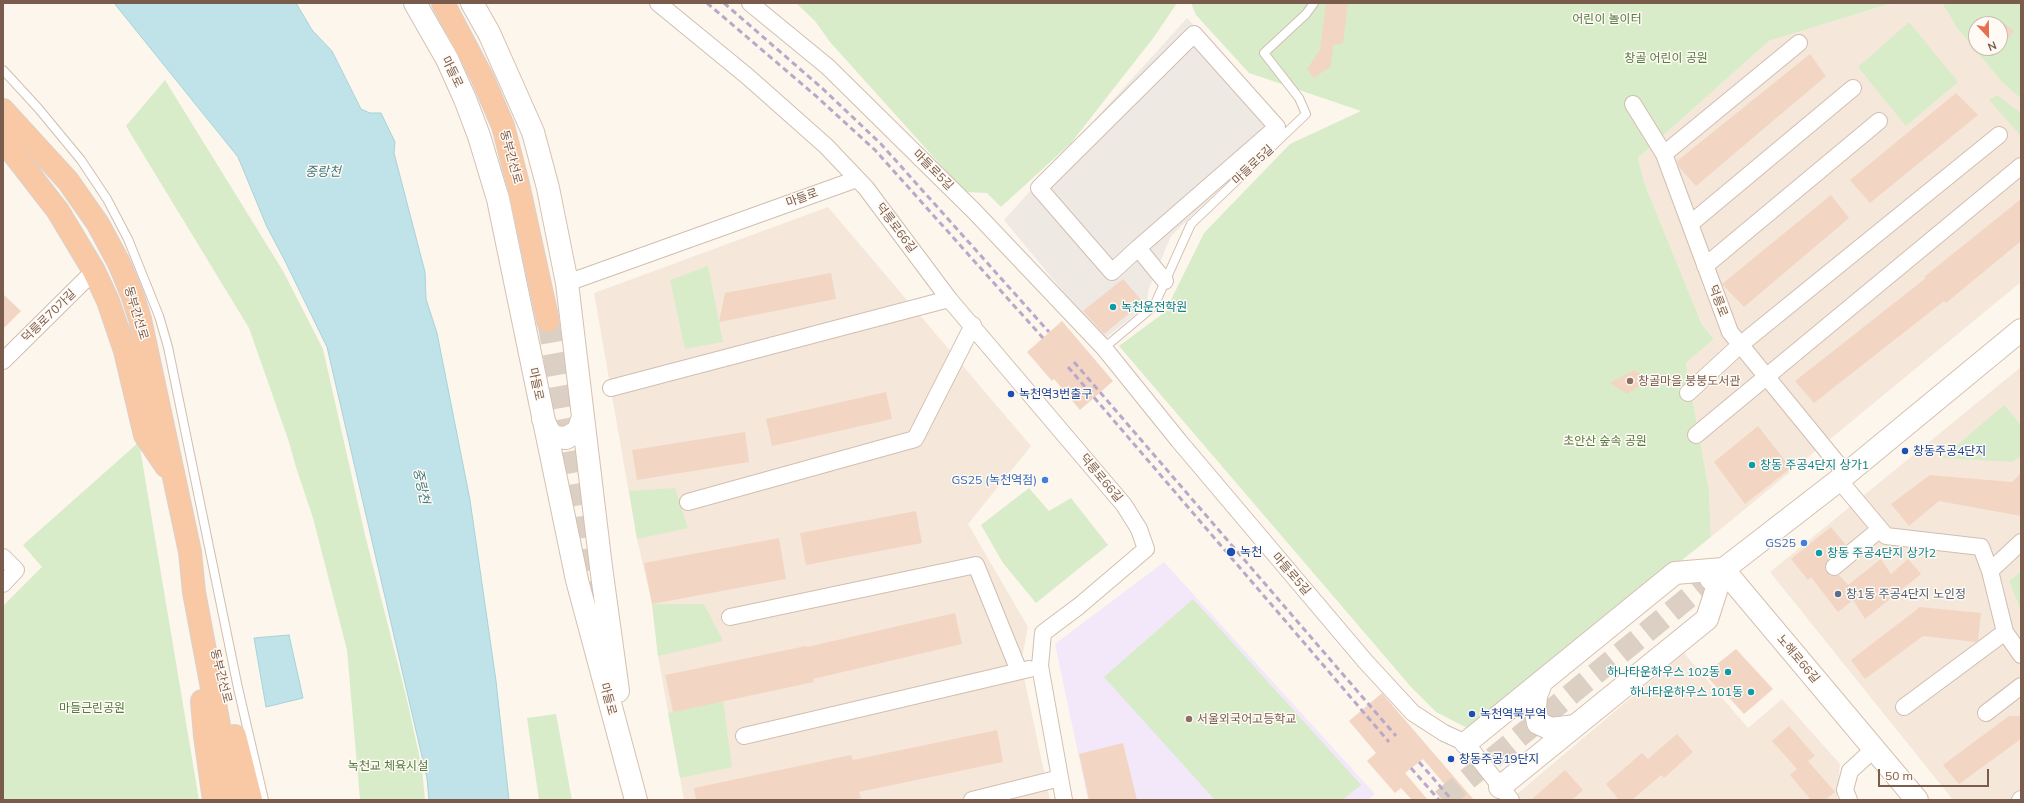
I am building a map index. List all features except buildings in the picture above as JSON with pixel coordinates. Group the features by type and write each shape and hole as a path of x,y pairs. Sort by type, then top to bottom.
{"highway":[{"name":"동부간선로","path":"443,3 482,77 503,126 518,184 548,321"},
{"name":"동부간선로","path":"3,110 19,124 68,181 98,224 119,264 140,319 190,552 251,800"},
{"path":"3,140 58,211 94,271 108,301 125,351 145,435 174,477"},
{"name":"동부간선로","path":"190,552 197,608 233,800"},
{"path":"197,608 205,736 214,800"}],"main road":[{"name":"마들로","path":"415,3 447,59 465,99 479,136 498,199 577,580 636,800"},
{"name":"마들로","path":"472,3 489,33 533,132 548,188 567,283 601,567 629,775"},
{"path":"1506,793 1575,726 1707,619 1717,574 1843,477 2021,330"},
{"path":"543,418 548,432 561,438 572,436 578,432 583,417"},
{"path":"1466,743 1676,572 1717,574"},
{"name":"노해로66길","path":"1717,574 1874,749 1917,800"},
{"path":"1541,682 1536,696 1535,708 1538,723 1551,729 1562,729 1575,726"}],"street":[{"name":"덕릉로66길","path":"658,3 747,76 826,146 857,179 949,299 1124,505 1139,529 1146,549 1043,633 1040,666 1064,800"},
{"name":"마들로5길","path":"750,3 828,67 974,211 1104,348 1179,441 1365,661 1413,712 1444,733 1466,743"},
{"path":"1194,34 1277,127 1138,248 1112,272 1039,188 1194,34"},
{"path":"1664,154 1799,43"},
{"path":"1690,224 1853,88"},
{"name":"덕릉로","path":"1633,104 1664,154 1730,332 1766,376 1843,477 1880,529"},
{"path":"1705,266 1880,121"},
{"path":"1688,393 1740,345 1999,135"},
{"path":"1696,435 2021,166"},
{"name":"마들로","path":"567,283 857,179"},
{"path":"1138,248 1165,281"},
{"name":"덕릉로70가길","path":"3,361 94,271"},
{"path":"611,388 949,299"},
{"path":"688,502 915,439 972,325"},
{"path":"1834,567 1880,529 1886,536 1981,547 1990,571 2005,632 2021,655"},
{"path":"1990,571 2021,542"},
{"path":"3,557 16,570 3,584"},
{"path":"730,617 976,565 1019,671"},
{"path":"1904,707 2005,632"},
{"path":"744,736 1040,666"},
{"path":"1986,713 2021,686"},
{"path":"1466,743 1506,793"},
{"path":"1849,800 1845,790 1850,771 1874,749"},
{"path":"972,800 1060,778"}],"lane":[{"name":"마들로5길","path":"1104,348 1154,306 1191,224 1306,114 1299,98 1264,53 1306,14 1314,3"},
{"path":"3,70 38,108 81,160 107,199 128,238 159,316 168,347 238,688 264,800"}],"shaded area":[{"path":"1892,3 1942,3 1957,28 1968,41 1968,56 1980,56 2001,81 2021,99 2021,282 1711,537 1709,490 1686,363 1714,339 1702,325 1644,182 1638,158 1769,41"},
{"path":"1187,18 1285,125 1171,236 1148,291 1147,305 1103,340 1004,220"},
{"path":"828,207 1031,446 968,524 1028,627 1021,663 1050,800 684,800 658,656 652,604 637,539 594,293"},
{"path":"2021,367 2021,571 2009,581 2021,611 2021,800 1953,800 1770,572"},
{"name":"서울외국어고등학교","path":"1164,562 1375,794 1368,800 1088,800 1055,644"},
{"path":"1684,653 1748,728 1782,699 1840,764 1837,796 1838,800 1522,800 1517,794"}],"green space":[{"path":"796,3 1177,3 1154,37 1071,143 1001,207 987,193 965,192 830,42 815,21"},
{"path":"1191,3 1892,3 1769,41 1638,158 1644,182 1702,325 1714,339 1686,363 1709,490 1711,537 1469,729 1436,712 1411,687 1119,346 1165,312 1204,233 1290,144 1361,111 1249,73 1196,15"},
{"path":"1942,3 2021,3 2021,99 2001,81 1980,56 2008,56 2008,16 1968,16 1968,41 1957,28"},
{"path":"1909,22 1958,82 1906,126 1858,67"},
{"name":"녹천교 체육시설","path":"165,80 283,271 323,349 365,535 407,700 422,768 425,800 360,800 347,650 313,518 289,442 249,328 126,126"},
{"path":"1997,95 2021,113 2021,136 1989,100"},
{"path":"708,266 723,342 685,349 670,280"},
{"path":"2004,405 2021,425 2021,456 2013,462 1942,458"},
{"name":"마들근린공원","path":"139,442 199,800 3,800 3,606 42,567 23,545"},
{"path":"675,488 688,528 637,539 629,491"},
{"path":"1029,488 1049,511 1071,498 1108,545 1036,603 1003,563 981,525"},
{"path":"2021,571 2021,611 2009,581"},
{"path":"1193,599 1361,785 1342,800 1215,800 1104,677"},
{"path":"652,604 704,604 723,641 658,656"},
{"path":"723,700 732,767 680,778 668,713"},
{"path":"556,714 572,800 539,800 527,718"}],"water":[{"name":"중랑천","path":"114,3 296,3 312,30 332,51 361,109 370,113 381,113 395,142 394,153 425,272 426,299 437,333 470,500 496,681 509,800 429,800 427,778 327,347 267,227 238,157"},
{"path":"289,635 303,698 266,707 254,638"}],"tunnel":[{"path":"548,321 582,513 599,633"},
{"path":"1442,800 1711,579"}],"railway":[{"path":"707,3 816,96 875,150 1043,338"},
{"path":"724,3 823,89 881,144 1049,332"},
{"path":"1074,362 1396,736"},
{"path":"1068,367 1389,742"},
{"path":"1419,762 1452,800"},
{"path":"1411,768 1439,800"}],"place":[{"name":"녹천운전학원","path":"1113,307"},
{"name":"창골마을 붕붕도서관","path":"1630,381"},
{"name":"녹천역3번출구","path":"1011,394"},
{"name":"창동주공4단지","path":"1905,451"},
{"name":"창동 주공4단지 상가1","path":"1752,465"},
{"name":"GS25 (녹천역점)","path":"1045,480"},
{"name":"GS25","path":"1804,543"},
{"name":"녹천","path":"1231,552"},
{"name":"창동 주공4단지 상가2","path":"1819,553"},
{"name":"창1동 주공4단지 노인정","path":"1838,594"},
{"name":"하나타운하우스 102동","path":"1728,672"},
{"name":"하나타운하우스 101동","path":"1751,692"},
{"name":"녹천역북부역","path":"1472,714"},
{"name":"서울외국어고등학교","path":"1189,719"},
{"name":"창동주공19단지","path":"1451,759"}],"park label":[{"name":"어린이 놀이터","path":"1607,19"},
{"name":"창골 어린이 공원","path":"1666,58"},
{"name":"초안산 숲속 공원","path":"1605,441"}]}
